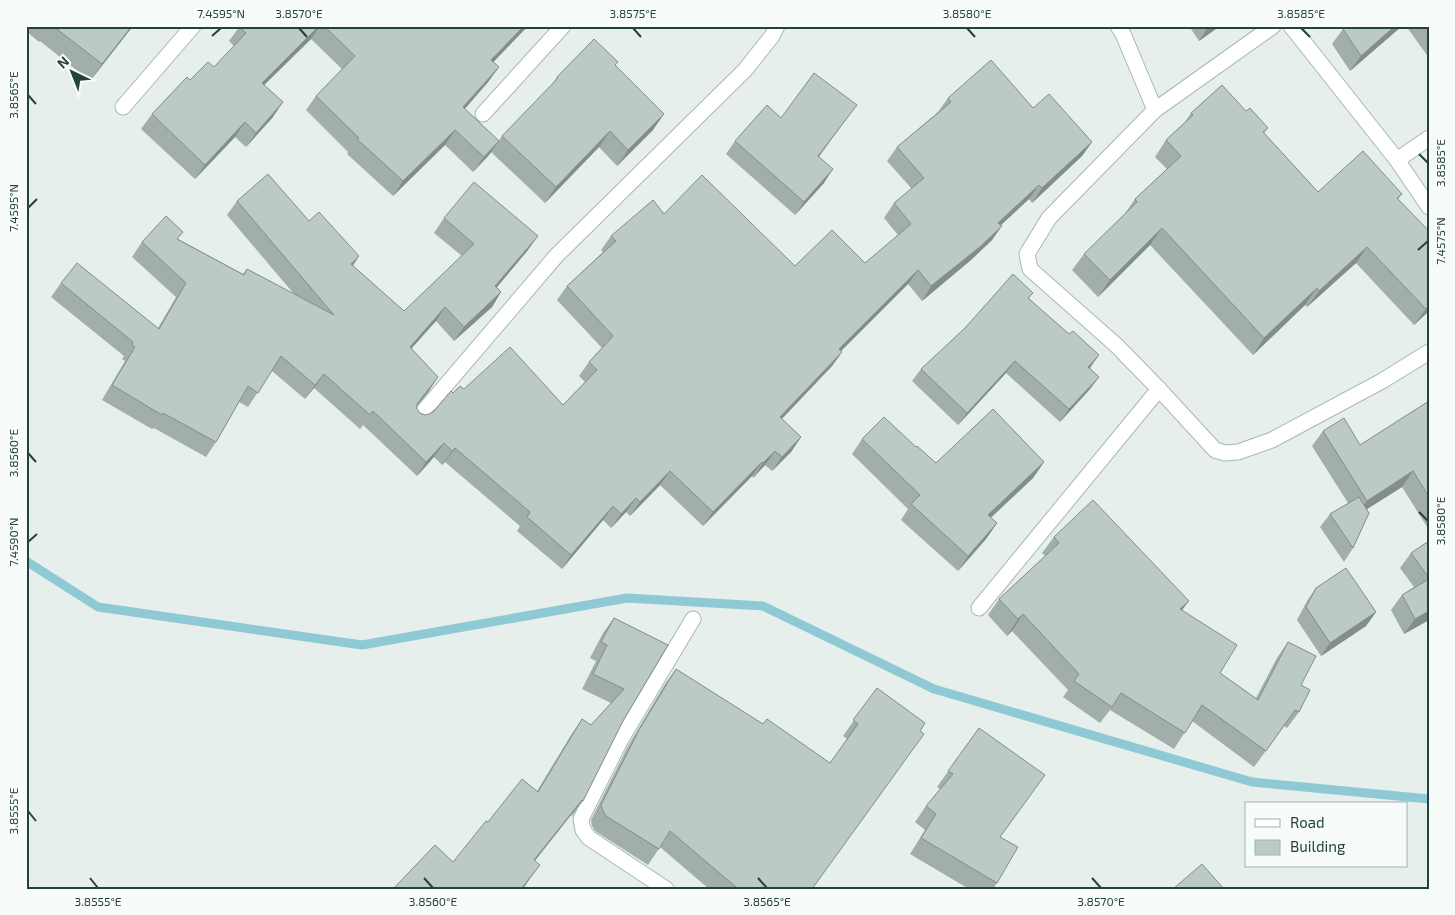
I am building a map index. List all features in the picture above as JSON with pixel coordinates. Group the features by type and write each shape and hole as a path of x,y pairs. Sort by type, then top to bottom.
{"street":[{"path":"123,107 193,26"},
{"path":"483,114 563,26"},
{"path":"416,420 557,255 745,70 772,36 777,26"},
{"path":"1118,26 1155,110"},
{"path":"1273,26 1155,110 1049,218 1027,254 1030,269 1116,344 1215,450 1225,453 1238,452 1272,440 1382,381 1429,352"},
{"path":"1291,26 1397,160 1429,207"},
{"path":"1397,160 1429,138"},
{"path":"979,608 1159,389"},
{"path":"666,889 589,838 583,830 581,818 620,741 693,619"}],"building":[{"path":"53,26 132,26 102,64"},
{"path":"240,26 319,26 262,83 283,102 256,133 245,122 205,165 152,114 187,77 190,80 208,62 214,67 246,33"},
{"path":"324,26 524,26 491,60 499,67 463,107 499,141 484,157 455,130 403,181 357,139 359,138 316,96 355,56"},
{"path":"1346,26 1395,26 1361,56 1343,29"},
{"path":"594,39 618,62 615,65 664,114 628,150 610,131 556,187 502,136"},
{"path":"991,60 1033,108 1049,94 1092,142 1042,188 1039,185 998,223 1002,226 981,246 931,286 918,270 839,349 842,352 780,417 801,437 782,457 775,451 762,462 713,512 670,471 640,502 636,498 621,514 613,506 571,555 527,517 530,512 455,448 452,451 444,443 426,462 373,411 370,415 324,374 315,385 281,356 258,393 248,386 216,442 163,413 162,415 112,385 135,347 132,345 133,342 61,283 77,263 159,329 186,283 142,242 166,216 183,232 177,239 244,275 247,269 334,315 237,201 268,174 309,221 319,212 359,256 351,264 404,311 474,244 444,218 474,182 538,236 495,286 501,292 464,327 445,307 410,347 438,377 417,404 417,409 425,415 433,412 451,391 453,393 460,386 464,389 510,347 563,405 597,370 589,362 613,336 567,286 616,241 611,236 653,200 664,214 702,175 795,266 832,230 865,263 911,224 894,203 924,178 897,147 951,102 948,98"},
{"path":"814,73 857,105 818,156 833,169 804,202 735,141 767,105 781,118"},
{"path":"1222,85 1246,111 1250,108 1268,128 1263,132 1318,192 1363,151 1402,194 1397,198 1429,231 1429,306 1426,309 1367,247 1319,291 1317,288 1264,338 1162,228 1110,280 1084,254 1137,202 1135,199 1181,156 1166,140 1193,115 1191,113"},
{"path":"1013,274 1033,293 1028,298 1069,334 1073,331 1099,355 1088,367 1099,377 1069,409 1015,361 967,413 921,369 965,328"},
{"path":"1429,401 1429,497 1413,471 1367,501 1323,431 1344,418 1360,445"},
{"path":"993,409 1044,462 988,515 997,523 968,556 911,504 920,495 862,439 884,417 936,463"},
{"path":"1359,497 1369,513 1353,548 1330,514"},
{"path":"1093,500 1189,601 1180,609 1237,645 1220,673 1258,700 1288,642 1316,656 1301,685 1310,690 1299,712 1295,710 1266,751 1202,705 1185,733 1121,693 1112,707 1074,681 1079,674 1023,614 1018,619 999,599 1059,543 1054,537"},
{"path":"1429,541 1429,578 1411,553"},
{"path":"1346,568 1376,612 1330,643 1306,607 1316,588"},
{"path":"1429,579 1429,611 1415,619 1402,595"},
{"path":"614,618 668,645 623,721 583,801 534,860 540,865 521,889 393,889 435,845 453,862 522,779 538,792 582,719 591,725 624,689 593,674 607,645 601,642"},
{"path":"676,669 763,724 767,719 830,763 858,724 853,720 877,688 925,723 920,731 924,734 812,889 735,889 736,887 670,831 659,849 606,816 601,805 639,730"},
{"path":"979,728 1045,775 1000,837 1018,847 997,883 921,838 936,814 926,806 953,774 948,771"},
{"path":"1202,864 1224,889 1173,889"}],"waterway":[{"path":"26,561 98,607 362,645 627,598 763,606 934,689 1252,782 1429,799"}]}
